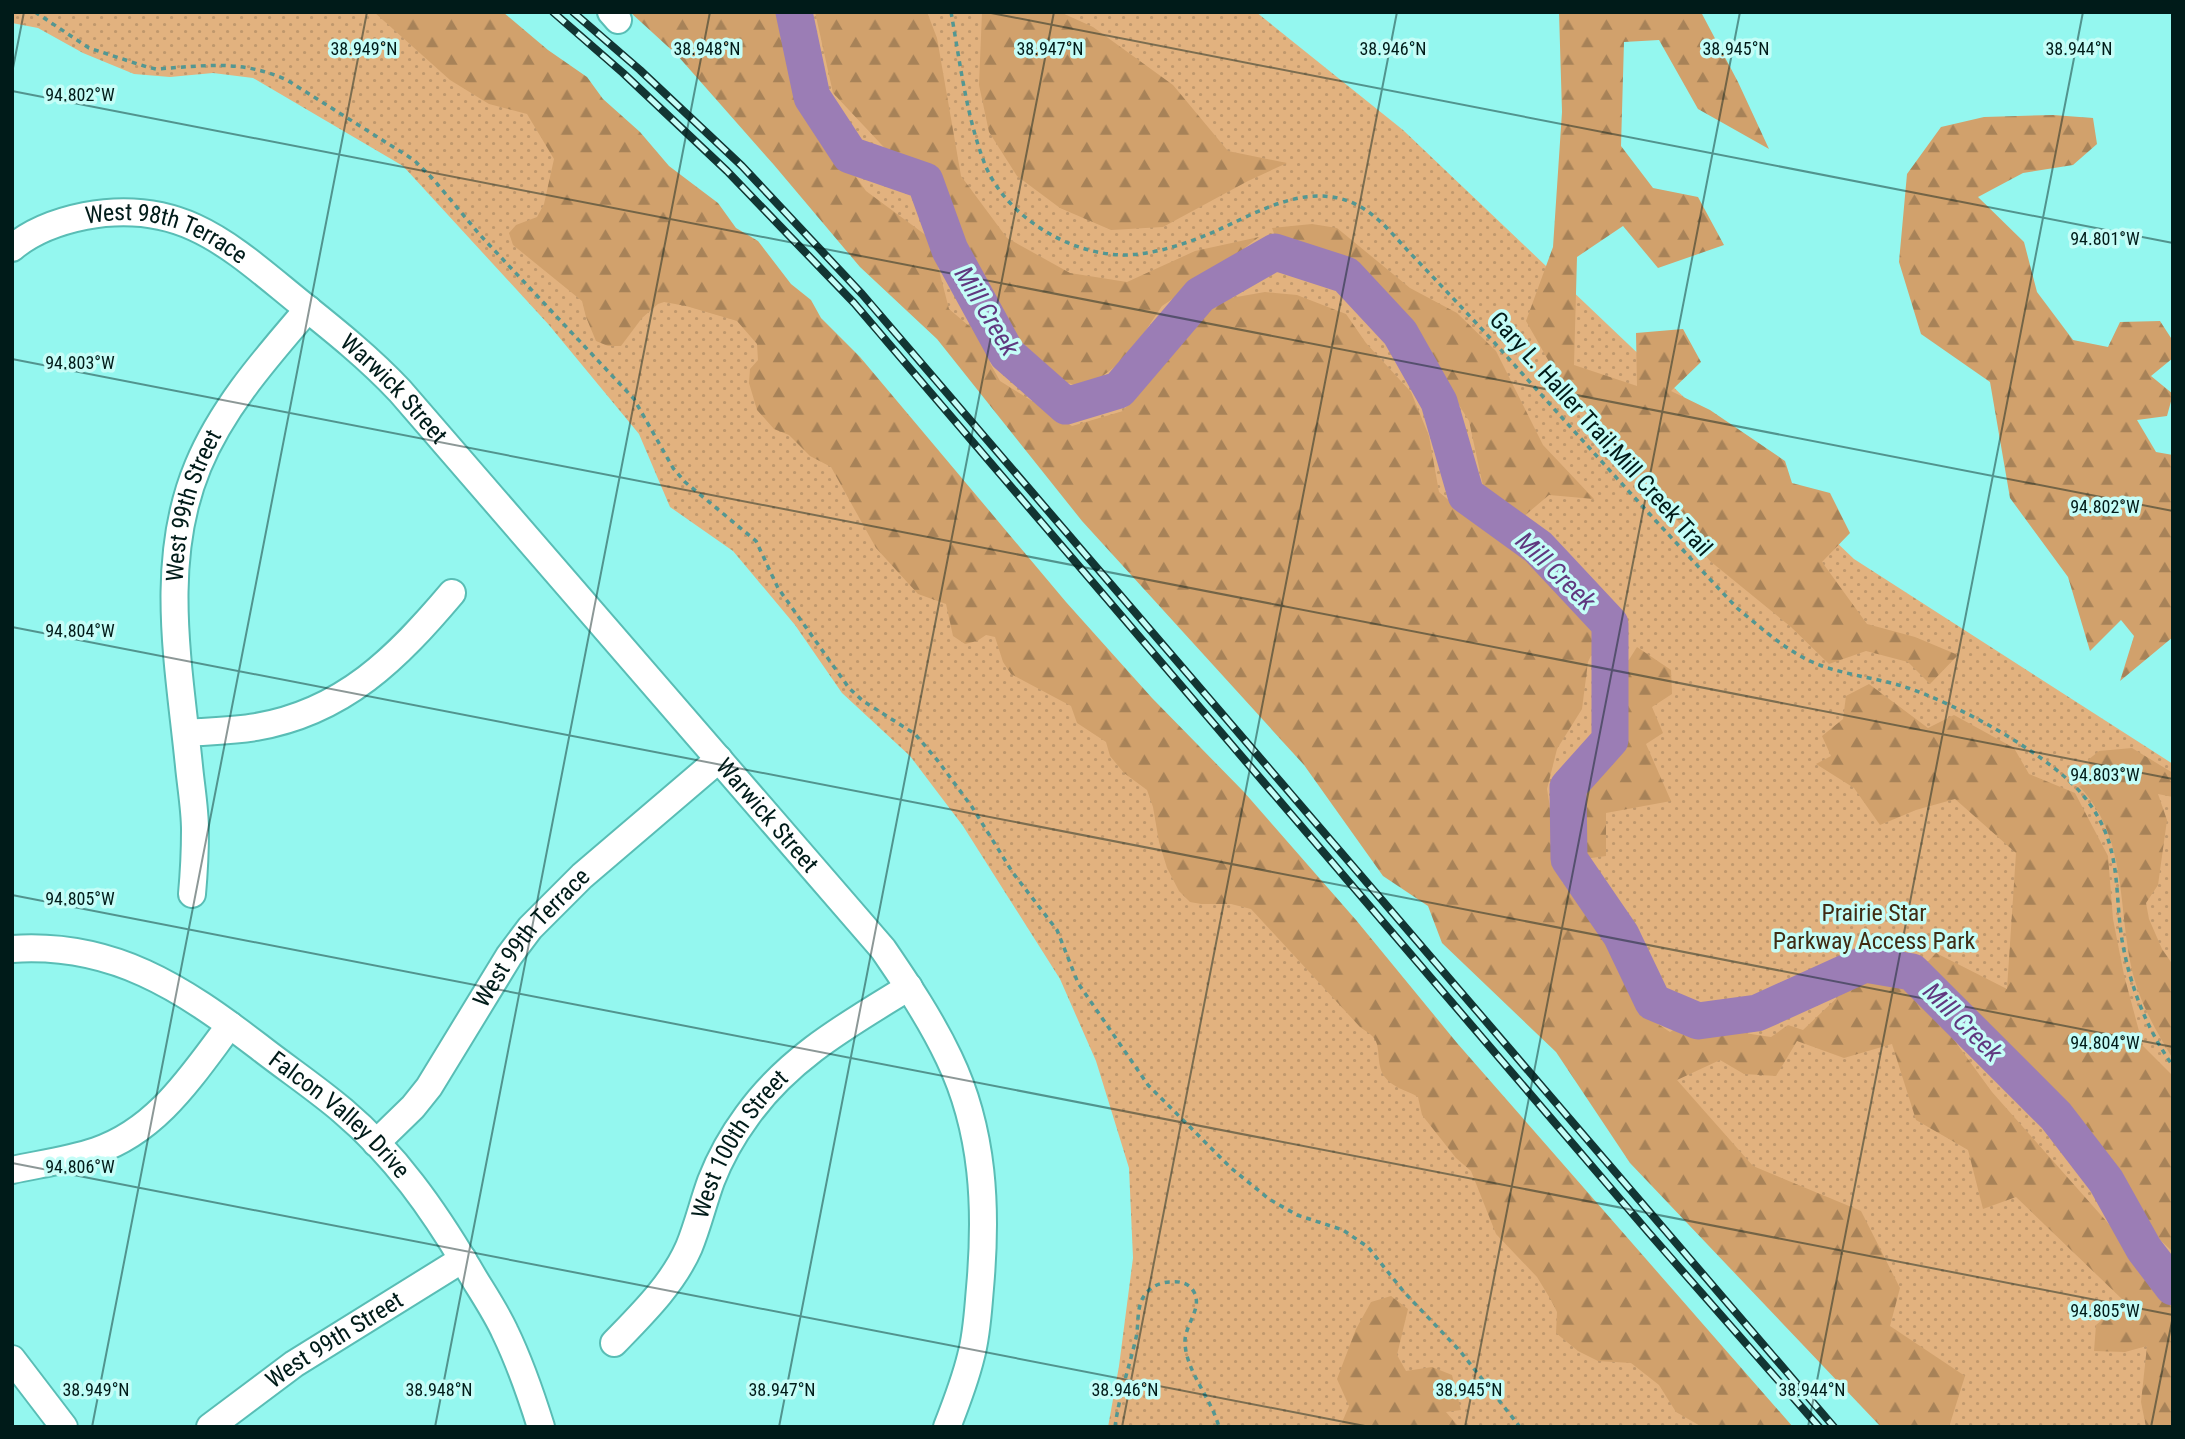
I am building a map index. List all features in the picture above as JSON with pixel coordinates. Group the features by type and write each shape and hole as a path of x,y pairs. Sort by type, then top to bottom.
{"street":[{"name":"West 98th Terrace","path":"12,248 46,228 75,218 105,212 162,215 211,234 237,251 308,309"},
{"name":"West 99th Street","path":"192,894 195,828 173,613 175,562 187,496 199,465 232,404 256,370 308,309"},
{"name":"Warwick Street","path":"308,309 372,361 400,391 883,949 909,987 950,1059 976,1141 983,1186 985,1234 978,1317 972,1356 947,1427"},
{"path":"186,733 255,727 288,719 356,688 385,666 413,639 452,593"},
{"name":"West 99th Terrace","path":"376,1143 413,1107 429,1087 509,956 530,928 582,876 719,759"},
{"name":"Falcon Valley Drive","path":"12,949 58,950 97,957 140,970 174,986 343,1111 407,1177 434,1211 504,1330 520,1366 541,1427"},
{"name":"West 100th Street","path":"614,1343 656,1298 675,1272 688,1249 712,1180 726,1150 746,1117 769,1088 795,1062 824,1039 909,987"},
{"path":"12,1170 95,1151 116,1143 137,1130 158,1115 179,1092 230,1025"},
{"name":"West 99th Street","path":"210,1427 294,1364 463,1259"},
{"path":"12,1359 65,1427"}],"path":[{"path":"35,12 89,48 147,67 156,69 232,65 267,71 298,87 421,167 480,235 634,400 673,468 685,482 756,541 778,588 849,688 863,701 915,734 938,761 972,807 1013,873 1057,930 1078,983 1148,1085 1231,1168 1269,1199 1297,1215 1343,1230 1368,1247 1404,1292 1460,1351 1520,1427"},
{"name":"Gary L. Haller Trail;Mill Creek Trail","path":"951,12 968,106 985,163 996,185 1010,203 1030,221 1078,247 1123,255 1190,241 1263,208 1296,198 1328,197 1357,205 1378,220 1468,314 1737,608 1779,642 1820,664 1886,681 1931,697 1993,728 2054,768 2089,802 2109,840 2115,860 2122,940 2137,1000 2146,1024 2173,1066"},
{"path":"1115,1427 1122,1385 1137,1334 1142,1298 1154,1286 1173,1281 1183,1282 1195,1293 1195,1309 1185,1332 1186,1356 1215,1413 1219,1427"}],"green space":[{"path":"12,12 481,12 1757,1427 1108,1427 1133,1258 1129,1168 1096,1061 1060,979 963,826 910,756 842,693 795,625 733,551 670,507 639,434 549,325 403,166 253,78 213,73 170,77 134,74 83,53 38,28 12,23"},
{"path":"374,12 503,12 548,50 587,77 603,99 640,132 669,166 718,203 736,228 758,241 791,284 811,300 821,318 860,357 1066,602 1152,698 1244,792 1356,920 1457,1043 1793,1427 1702,1427 1676,1412 1659,1385 1631,1363 1598,1361 1578,1351 1556,1333 1557,1312 1537,1277 1496,1234 1471,1171 1456,1158 1422,1115 1418,1097 1395,1086 1384,1076 1374,1038 1360,1027 1251,909 1231,904 1190,902 1179,891 1167,868 1147,790 1124,773 1110,756 1106,742 1077,723 1071,706 1011,674 1003,662 995,637 986,635 965,644 953,636 946,604 918,594 876,548 831,467 810,456 789,435 774,429 757,410 749,383 750,369 758,360 757,344 737,321 664,302 642,318 621,346 608,346 596,341 582,301 513,245 509,233 516,225 537,217 544,204 554,159 527,114 489,104 450,80"},
{"path":"630,12 779,12 808,100 847,164 866,191 931,239 949,309 987,341 990,363 1000,381 1072,426 1123,411 1208,302 1265,292 1297,295 1346,314 1366,343 1411,392 1429,436 1439,492 1489,534 1534,560 1575,595 1603,630 1588,662 1582,709 1557,749 1547,789 1562,882 1586,901 1619,939 1646,1016 1670,1032 1698,1015 1711,1028 1771,1037 1788,1025 1803,1030 1861,975 1914,985 1992,1092 2138,1257 2173,1303 2173,1427 2146,1427 2141,1402 2147,1346 2125,1352 2094,1351 2096,1325 2124,1301 2016,1197 1983,1209 1968,1150 1916,1120 1892,1044 1844,1058 1797,1041 1776,1076 1744,1074 1720,1060 1677,1080 1753,1166 1861,1211 1900,1288 1890,1326 1965,1376 1949,1427 1881,1427 1630,1163 1556,1052 1442,943 1428,906 1383,876 1304,765 1082,521 937,339 860,267 677,55"},
{"name":"Prairie Star Parkway Access Park","path":"666,12 1256,12 1403,130 1854,559 2173,764 2173,1427 1932,1427"},
{"path":"815,12 927,12 937,38 961,176 1007,238 1070,273 1127,282 1195,251 1259,237 1162,306 1128,357 1085,389 1063,381 1009,342 952,240 929,174 895,159 833,93"},
{"path":"982,12 1060,12 1093,27 1173,85 1228,151 1287,163 1163,227 1111,230 1060,208 1017,176 989,132 979,85"},
{"path":"1559,12 1701,12 1769,149 1698,109 1659,40 1624,42 1621,146 1653,188 1698,197 1724,245 1658,268 1623,226 1577,257 1574,365 1637,386 1636,333 1683,329 1701,362 1671,391 1710,410 1785,461 1792,483 1830,493 1850,533 1822,562 1867,624 1915,637 1958,655 1930,684 1908,662 1866,651 1829,664 1791,627 1710,561 1644,479 1565,390 1526,321 1553,247 1562,112"},
{"path":"2053,115 2093,118 2097,144 2073,165 2023,173 1978,197 2024,242 2037,292 2073,340 2108,347 2120,322 2160,321 2173,341 2173,358 2151,376 2173,394 2167,416 2137,420 2156,452 2173,455 2173,637 2120,681 2134,636 2121,620 2090,651 2068,577 2010,498 1990,382 1921,334 1899,262 1907,174 1941,127 1984,117"},
{"path":"1312,224 1337,228 1410,288 1457,313 1496,351 1543,445 1594,499 1549,495 1523,517 1486,500 1469,421 1427,354 1382,294 1327,255 1278,244 1272,228"},
{"path":"1637,647 1671,670 1672,694 1652,707 1663,733 1646,744 1671,801 1606,813 1606,856 1584,859 1580,797 1598,778 1604,756 1614,742 1618,677"},
{"path":"1869,684 1928,728 1954,715 2014,748 2029,774 2075,793 2108,856 2113,919 2124,975 2143,1046 2173,1076 2173,1252 2140,1221 2080,1128 2011,1062 1922,968 1936,953 2007,989 2016,853 1955,799 1916,810 1880,825 1854,788 1816,764 1831,756 1822,736 1843,719 1846,696"},
{"path":"2132,748 2173,773 2173,797 2158,794 2167,820 2158,885 2146,903 2149,919 2162,949 2173,965 2173,1059 2156,1031 2135,981 2115,854 2107,830 2096,807 2079,786 2096,781 2088,760 2099,751"},
{"path":"1391,1296 1408,1309 1397,1355 1406,1371 1432,1367 1452,1375 1461,1410 1446,1412 1459,1427 1340,1427 1349,1406 1337,1379 1356,1329 1371,1302"}],"waterway":[{"name":"Mill Creek","path":"794,12 812,97 850,155 925,181 950,250 1007,354 1066,406 1119,390 1200,295 1275,252 1346,275 1400,333 1439,402 1466,495 1538,547 1610,624 1610,740 1568,787 1569,859 1621,935 1653,1002 1698,1021 1757,1013 1865,964 1912,972 2056,1116 2106,1181 2144,1249 2173,1287"}],"railway":[{"path":"553,12 623,73 727,171 854,303 1649,1233 1819,1427"},
{"path":"573,12 640,70 742,166 862,294 1834,1427"}]}
